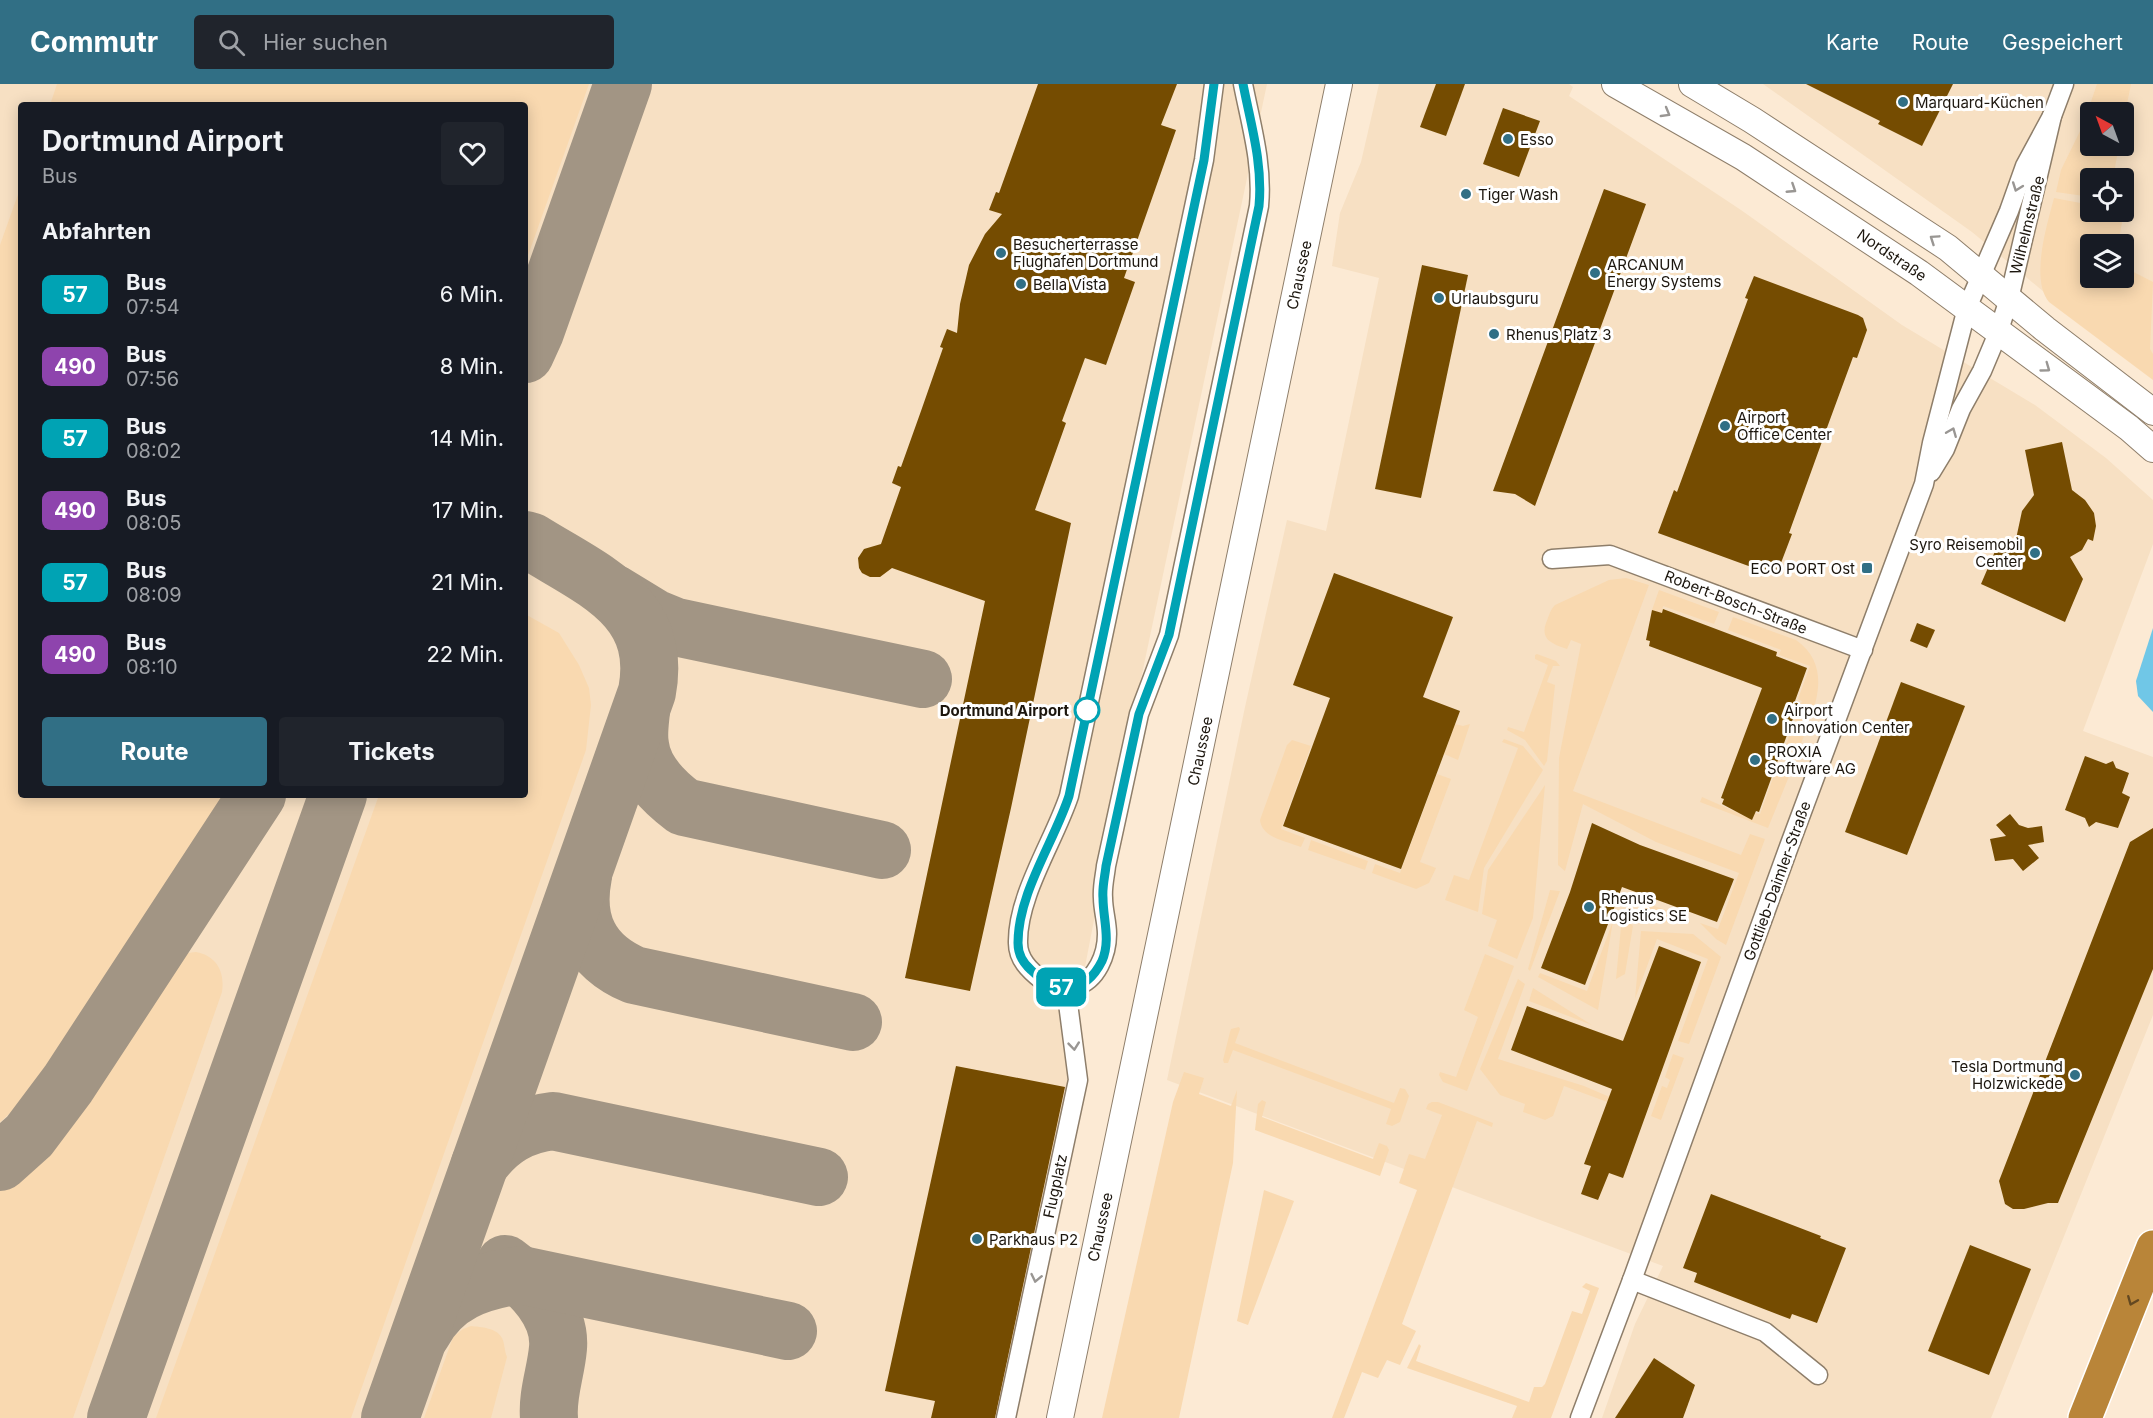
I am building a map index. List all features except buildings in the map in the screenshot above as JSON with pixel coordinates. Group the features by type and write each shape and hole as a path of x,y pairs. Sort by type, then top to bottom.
{"highway":[{"path":"2085,1418 2153,1247"}],"main road":[{"name":"Chaussee","path":"1060,1418 1339,84"},
{"name":"Nordstraße","path":"1615,84 1743,157 1919,273 2129,428 2153,449"},
{"path":"1692,84 1752,120 1948,248 2061,342 2153,412"}],"street":[{"path":"1214,84 1204,160 1069,796 1035,876 1018,929 1017,945 1023,962 1048,984 1066,988 1084,983 1092,976 1105,951 1107,931 1103,890 1106,866 1139,714 1169,635 1254,233 1260,191 1260,169 1243,84"},
{"name":"Wilhelmstraße","path":"1998,333 2009,299 2052,116 2064,84"},
{"name":"Wilhelmstraße","path":"1967,308 2025,166 2052,116"},
{"name":"Gottlieb-Daimler-Straße","path":"1580,1418 1924,484 1932,443 1967,308"},
{"name":"Gottlieb-Daimler-Straße","path":"1924,484 1945,449 1961,409 1982,371 1998,333"},
{"name":"Robert-Bosch-Straße","path":"1552,559 1610,555 1863,650"},
{"name":"Flugplatz","path":"1006,1418 1078,1080 1066,988"},
{"path":"1632,1280 1765,1332 1818,1376"}],"shaded area":[{"path":"0,84 1267,84 1135,707 1079,998 1078,1080 1006,1418 0,1418"},
{"path":"57,84 589,84 528,256 528,102 51,102"},
{"path":"1379,84 1569,84 1573,87 1569,96 1741,210 1902,325 2035,405 2106,458 2153,500 2153,544 2083,731 2153,757 2153,1015 1991,1418 1602,1418 1635,1324 1663,1266 1167,1080 1245,707 1287,520 1326,531 1379,278 1332,266 1340,213 1361,162"},
{"path":"1763,84 2153,84 2153,378 2111,348 1972,232"},
{"path":"2097,84 2131,84 2127,102 2091,102"},
{"path":"2080,131 2080,156 2117,156 2115,168 2080,168 2080,195 2056,192 2061,170"},
{"path":"18,194 18,798 223,798 27,1098 0,1122 0,245"},
{"path":"2054,198 2080,203 2080,222 2122,222 2120,234 2080,234 2080,288 2134,288 2134,272 2153,282 2150,349 2153,354 2153,380 2049,302 2043,292 2040,266"},
{"path":"1626,578 1649,585 1573,791 1741,855 1750,834 1765,839 1726,945 1716,939 1700,923 1718,929 1739,873 1656,842 1583,804 1565,871 1558,865 1559,758 1581,644 1571,640 1567,649 1549,641 1545,634 1546,623 1555,605 1609,580"},
{"path":"1659,590 1719,612 1714,624 1663,606 1662,613 1652,610"},
{"path":"528,616 559,633 579,665 589,688 591,705 586,750 351,1418 156,1418 378,798 528,798"},
{"path":"1733,617 1796,640 1809,652 1816,665 1817,695 1797,755 1784,750 1802,701 1798,699 1810,666 1779,655 1781,650 1728,630"},
{"path":"1537,654 1556,661 1560,666 1553,666 1547,682 1555,685 1547,761 1544,766 1525,740 1507,730 1508,727 1524,732 1548,665 1535,659"},
{"path":"1455,724 1463,726 1470,724 1458,760 1444,754"},
{"path":"1504,739 1523,746 1543,770 1484,868 1478,912 1445,900 1454,875 1469,880 1518,748 1502,742"},
{"path":"1292,740 1311,746 1281,829 1305,838 1301,847 1270,835 1265,831 1260,820 1287,745"},
{"path":"1778,764 1792,769 1768,828 1700,802 1702,797 1752,819 1755,813 1760,814"},
{"path":"1437,774 1451,779 1420,862 1436,868 1429,883 1416,889 1372,873 1375,864 1400,873"},
{"path":"1545,785 1533,918 1517,959 1488,946 1497,920 1482,914 1488,870"},
{"path":"1311,840 1368,861 1365,870 1308,850"},
{"path":"1550,890 1560,891 1530,971 1528,969"},
{"path":"1637,900 1686,917 1690,923 1647,922"},
{"path":"1622,916 1633,926 1625,974 1616,979"},
{"path":"1613,921 1598,1010 1538,977 1540,973 1587,991"},
{"path":"1641,931 1693,934 1721,957 1689,1044 1678,1041 1708,959 1657,939 1635,999"},
{"path":"196,952 209,957 218,966 222,978 222,992 73,1418 0,1418 0,1182 30,1160 56,1129 168,967 180,956"},
{"path":"1485,954 1514,966 1467,1091 1443,1082 1439,1075 1440,1072 1456,1077 1478,1017 1464,1010"},
{"path":"1518,979 1525,984 1498,1059 1584,1086 1612,1098 1610,1103 1564,1086 1553,1116 1545,1120 1523,1112 1525,1104 1500,1095 1480,1069"},
{"path":"1533,988 1592,1025 1529,1001"},
{"path":"1239,1027 1235,1043 1394,1103 1400,1088 1405,1089 1409,1096 1400,1122 1392,1126 1386,1124 1391,1109 1233,1050 1228,1063 1224,1063 1231,1029"},
{"path":"1673,1054 1684,1058 1661,1120 1651,1116 1662,1086 1667,1088 1670,1080 1665,1077"},
{"path":"1184,1072 1204,1078 1199,1094 1231,1106 1237,1090 1233,1163 1179,1418 1102,1418 1173,1102"},
{"path":"1262,1100 1266,1102 1262,1117 1373,1159 1379,1143 1387,1146 1389,1150 1380,1176 1255,1130 1258,1104"},
{"path":"1432,1102 1438,1102 1493,1123 1492,1127 1477,1121 1402,1324 1416,1331 1400,1365 1387,1360 1378,1378 1362,1372 1344,1418 1332,1418 1417,1190 1399,1183 1409,1154 1425,1159 1442,1115 1426,1109"},
{"path":"1264,1190 1294,1201 1248,1325 1237,1321"},
{"path":"1586,1283 1599,1288 1551,1418 1512,1418 1517,1406 1407,1368 1419,1344 1421,1346 1416,1361 1529,1402 1534,1387 1542,1387 1545,1384 1572,1311 1582,1314 1590,1291 1582,1287"},
{"path":"471,1326 488,1329 500,1335 507,1357 491,1418 424,1418 453,1337"}],"water":[{"path":"2153,628 2153,712 2138,696 2136,681"}],"taxiway":[{"path":"528,347 623,84"},
{"path":"390,1418 647,692 649,662 644,638 634,617 599,583 528,541"},
{"path":"613,593 654,618 676,627 923,679"},
{"path":"641,711 639,741 645,764 662,788 684,807 882,850"},
{"path":"0,1162 29,1136 68,1084 255,798"},
{"path":"116,1418 337,798"},
{"path":"583,876 581,908 589,936 606,958 619,967 634,975 853,1022"},
{"path":"480,1164 495,1147 512,1134 531,1126 553,1121 819,1177"},
{"path":"505,1264 534,1290 555,1323 558,1348 549,1400 549,1418"},
{"path":"422,1333 440,1308 464,1291 491,1281 521,1275 788,1331"}],"bus line":[{"name":"57","path":"1214,84 1204,160 1069,796 1035,876 1018,929 1017,945 1023,962 1048,984 1066,988 1084,983 1092,976 1105,951 1107,931 1103,890 1106,866 1139,714 1169,635 1254,233 1259,206 1260,169 1243,84"}],"place":[{"name":"Marquard-Küchen","path":"1903,102"},
{"name":"Esso","path":"1508,139"},
{"name":"Tiger Wash","path":"1466,194"},
{"name":"Besucherterrasse Flughafen Dortmund","path":"1001,253"},
{"name":"ARCANUM Energy Systems","path":"1595,273"},
{"name":"Bella Vista","path":"1021,284"},
{"name":"Urlaubsguru","path":"1439,298"},
{"name":"Rhenus Platz 3","path":"1494,334"},
{"name":"Airport Office Center","path":"1725,426"},
{"name":"Syro Reisemobil Center","path":"2035,553"},
{"name":"ECO PORT Ost","path":"1867,568"},
{"name":"Dortmund Airport","path":"1087,710"},
{"name":"Airport Innovation Center","path":"1772,719"},
{"name":"PROXIA Software AG","path":"1755,760"},
{"name":"Rhenus Logistics SE","path":"1589,907"},
{"name":"Tesla Dortmund Holzwickede","path":"2075,1075"},
{"name":"Parkhaus P2","path":"977,1239"}]}
